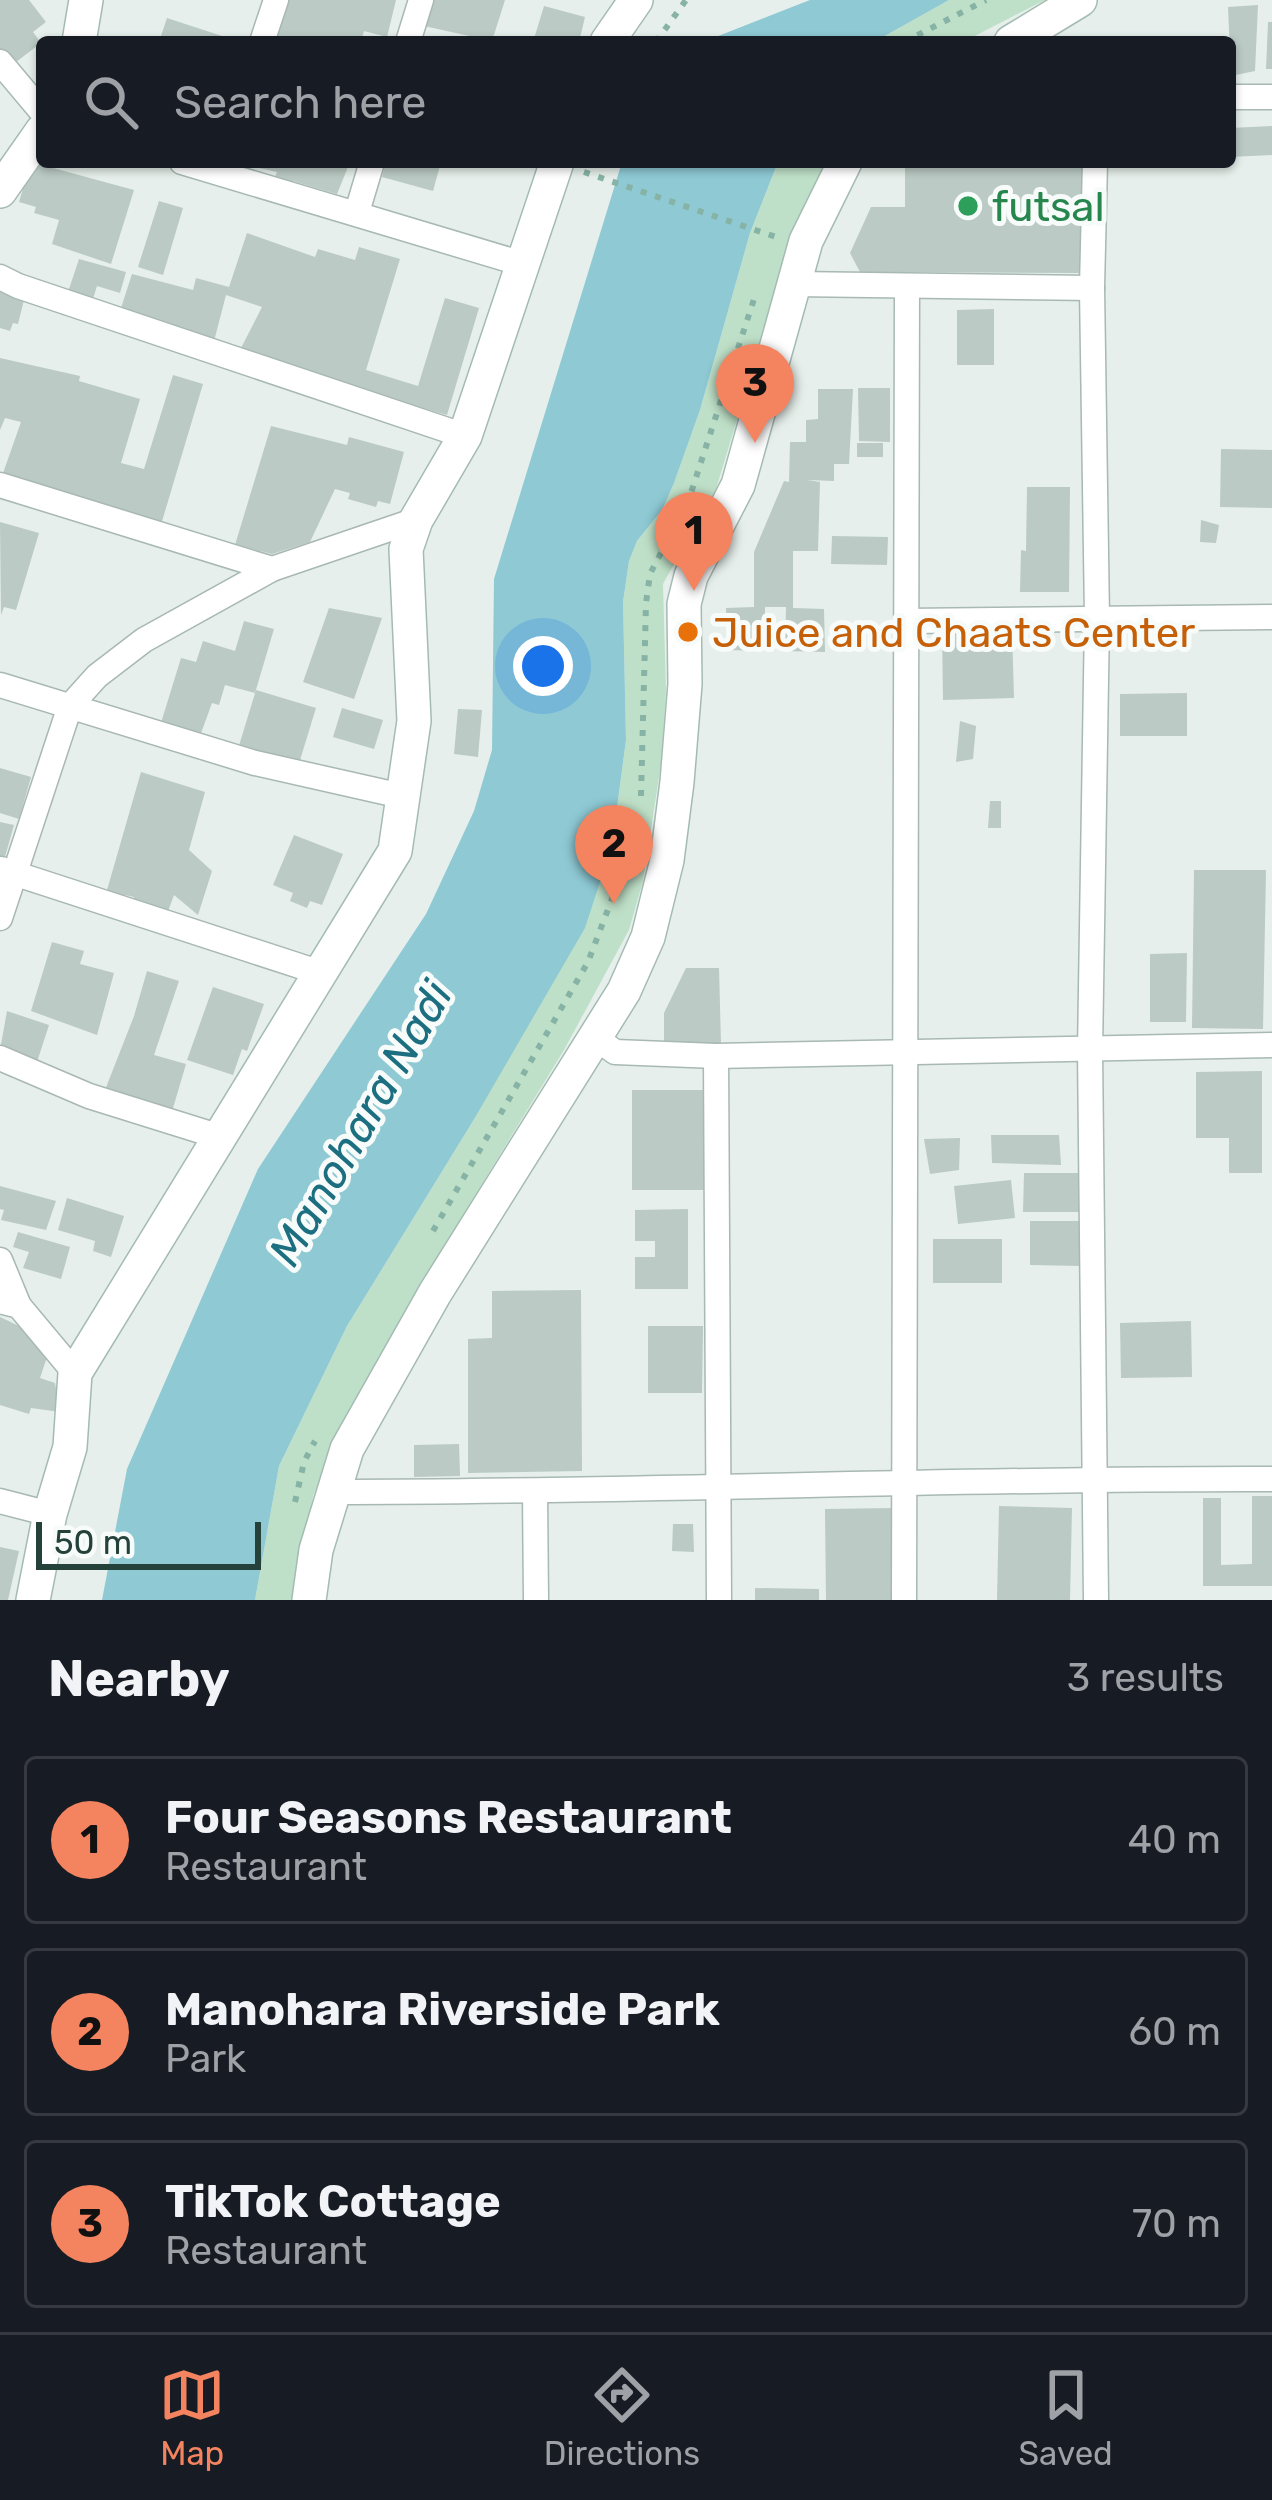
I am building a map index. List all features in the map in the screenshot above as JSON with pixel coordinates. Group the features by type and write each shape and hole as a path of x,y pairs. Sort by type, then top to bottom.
{"street":[{"path":"81,36 86,0"},
{"path":"264,36 276,0"},
{"path":"410,36 421,0"},
{"path":"611,36 636,0"},
{"path":"1021,36 1080,0"},
{"path":"0,62 36,105"},
{"path":"1236,97 1272,97"},
{"path":"0,191 36,140"},
{"path":"221,168 526,265"},
{"path":"357,212 370,168"},
{"path":"33,1600 50,1514 70,1447 75,1373 395,851 414,721 406,549 416,520 465,436 555,168"},
{"path":"309,1600 316,1550 347,1449 435,1293 624,992 648,937 667,860 685,684 684,604 691,577 738,485 778,281 806,241 842,168"},
{"path":"1095,168 1097,618 1090,1051 1096,1600"},
{"path":"0,277 465,436"},
{"path":"778,281 907,288 1092,288"},
{"path":"904,1600 907,288"},
{"path":"0,485 272,569"},
{"path":"0,918 7,871 70,706 97,676 144,640 272,569 416,520"},
{"path":"907,621 1272,616"},
{"path":"0,685 254,763 406,797"},
{"path":"7,871 318,972"},
{"path":"596,1038 615,1052 716,1056 1272,1045"},
{"path":"716,1056 718,1600"},
{"path":"0,1058 89,1096 217,1136"},
{"path":"0,1260 10,1304 75,1373"},
{"path":"334,1492 1272,1478"},
{"path":"535,1492 536,1600"},
{"path":"0,1501 50,1514"}],"path":[{"path":"660,36 686,0"},
{"path":"916,36 986,0"},
{"path":"609,181 765,236"},
{"path":"777,238 785,219"},
{"path":"641,805 650,574 688,499 778,281"},
{"path":"425,1245 588,962 640,825"},
{"path":"294,1508 304,1462 326,1422"}],"green space":[{"path":"949,0 1045,0 975,36 885,36"},
{"path":"776,168 825,168 795,228 716,489 663,584 666,691 661,764 643,881 629,930 564,1050 408,1305 345,1420 313,1496 294,1600 255,1600 279,1466 347,1326 473,1121 612,845 626,740 623,602 629,561 674,483 700,410 750,233"}],"water":[{"path":"810,0 949,0 885,36 718,36"},
{"name":"Manohara Nadi","path":"620,168 776,168 750,233 700,410 674,483 629,561 623,602 626,740 612,845 585,928 347,1326 279,1466 255,1600 102,1600 127,1469 258,1169 426,914 474,811 492,750 494,579"}],"building":[{"path":"0,0 29,0 46,22 33,32 36,47 16,62 0,49"},
{"path":"284,0 396,0 387,36 364,31 363,36 276,36"},
{"path":"432,0 505,0 494,36 424,26"},
{"path":"1258,5 1255,71 1236,75 1236,36 1229,36 1228,7"},
{"path":"544,6 585,17 580,36 535,36"},
{"path":"167,18 222,36 161,36"},
{"path":"1268,22 1272,22 1272,69 1266,69"},
{"path":"1272,126 1272,155 1236,157 1236,128"},
{"path":"31,162 36,168 53,168 134,190 111,264 52,244 59,220 34,213 36,207 19,202"},
{"path":"259,168 348,168 337,194 293,181 290,188 273,181 277,172"},
{"path":"384,168 439,168 433,191 382,177"},
{"path":"905,168 1083,168 1084,273 860,272 850,253 871,207 905,207"},
{"path":"159,201 183,208 163,275 138,267"},
{"path":"247,233 315,257 318,249 355,260 359,247 400,259 366,370 418,386 445,298 479,308 447,415 412,405 410,410 239,352 262,307 226,295 213,345 176,335 121,308 132,274 193,290 196,278 229,287"},
{"path":"79,259 126,272 120,293 97,286 90,308 66,298"},
{"path":"0,283 25,296 18,324 13,323 10,331 0,328"},
{"path":"994,309 994,365 957,365 957,310"},
{"path":"0,358 80,376 79,381 140,399 121,463 144,469 173,375 203,384 160,528 2,476 21,422 5,418 0,430"},
{"path":"858,388 890,388 890,442 859,441"},
{"path":"818,389 853,389 849,464 834,464 834,481 807,480 820,482 818,551 793,551 793,608 824,609 825,652 785,651 786,607 765,607 765,651 727,650 726,608 754,607 754,552 784,481 789,482 790,442 806,442 806,420 818,419"},
{"path":"271,426 347,445 349,437 404,452 390,504 378,501 376,507 348,499 350,493 335,489 310,542 272,554 235,545"},
{"path":"857,443 883,443 883,457 857,457"},
{"path":"1221,449 1272,450 1272,508 1220,507"},
{"path":"1027,487 1070,487 1069,592 1020,592"},
{"path":"1201,520 1219,525 1216,543 1200,542"},
{"path":"0,522 39,533 16,610 4,607 1,615"},
{"path":"832,536 888,537 887,565 831,564"},
{"path":"329,608 382,618 354,699 303,682"},
{"path":"244,621 274,629 255,693 225,685 219,705 212,703 200,736 160,726 181,658 196,662 203,641 235,651"},
{"path":"1012,629 1014,698 943,700 942,631"},
{"path":"256,690 316,708 297,770 237,752"},
{"path":"1187,693 1187,736 1120,736 1120,694"},
{"path":"342,708 383,720 374,749 333,737"},
{"path":"458,709 482,710 478,757 454,754"},
{"path":"960,721 976,726 973,759 956,762"},
{"path":"0,768 31,777 19,819 0,813"},
{"path":"141,772 205,792 189,850 212,871 198,915 174,895 167,914 132,903 134,897 125,895 123,902 105,897"},
{"path":"990,801 1001,801 1001,828 988,828"},
{"path":"0,822 14,825 1,871 0,870"},
{"path":"294,835 343,854 322,905 310,901 307,908 290,901 293,893 273,885"},
{"path":"1194,870 1266,870 1263,1029 1192,1028"},
{"path":"52,942 84,951 80,964 114,973 97,1035 31,1011"},
{"path":"1187,953 1186,1022 1150,1022 1150,954"},
{"path":"686,968 719,968 721,1044 664,1045 664,1013"},
{"path":"147,971 179,981 154,1055 186,1064 171,1115 105,1090"},
{"path":"213,987 264,1004 233,1075 187,1060"},
{"path":"7,1011 49,1025 37,1062 0,1050"},
{"path":"1262,1071 1262,1173 1229,1173 1229,1138 1196,1138 1196,1072"},
{"path":"632,1090 707,1090 706,1190 632,1190"},
{"path":"991,1135 1059,1135 1061,1165 992,1163"},
{"path":"960,1138 959,1170 930,1174 924,1139"},
{"path":"1024,1173 1085,1173 1084,1212 1023,1212"},
{"path":"1011,1180 1015,1218 958,1224 954,1186"},
{"path":"0,1186 56,1201 46,1230 1,1220"},
{"path":"67,1198 124,1216 111,1257 93,1251 95,1241 58,1230"},
{"path":"688,1209 688,1289 635,1289 635,1257 655,1257 655,1241 635,1241 635,1210"},
{"path":"1030,1221 1083,1221 1082,1266 1030,1265"},
{"path":"18,1232 70,1247 61,1279 23,1268 29,1252 13,1247"},
{"path":"933,1239 1002,1239 1002,1283 933,1283"},
{"path":"581,1290 582,1471 468,1473 468,1339 492,1338 492,1291"},
{"path":"0,1317 38,1335 47,1357 40,1378 55,1383 60,1412 31,1408 29,1414 0,1405"},
{"path":"1191,1321 1192,1377 1121,1378 1120,1323"},
{"path":"648,1326 703,1326 702,1393 648,1393"},
{"path":"459,1444 460,1476 414,1477 414,1445"},
{"path":"1252,1496 1272,1496 1272,1586 1203,1586 1203,1498 1221,1498 1221,1565 1252,1564"},
{"path":"999,1506 1072,1508 1070,1600 997,1600"},
{"path":"894,1508 895,1600 826,1600 825,1509"},
{"path":"673,1524 693,1524 694,1552 672,1551"},
{"path":"0,1547 19,1551 8,1600 0,1600"},
{"path":"755,1588 819,1589 819,1600 755,1600"}],"place":[{"name":"futsal","path":"968,206"},
{"name":"TikTok Cottage","path":"755,443"},
{"name":"Four Seasons Restaurant","path":"694,591"},
{"name":"Juice and Chaats Center","path":"688,632"},
{"name":"Manohara Riverside Park","path":"614,904"}]}
